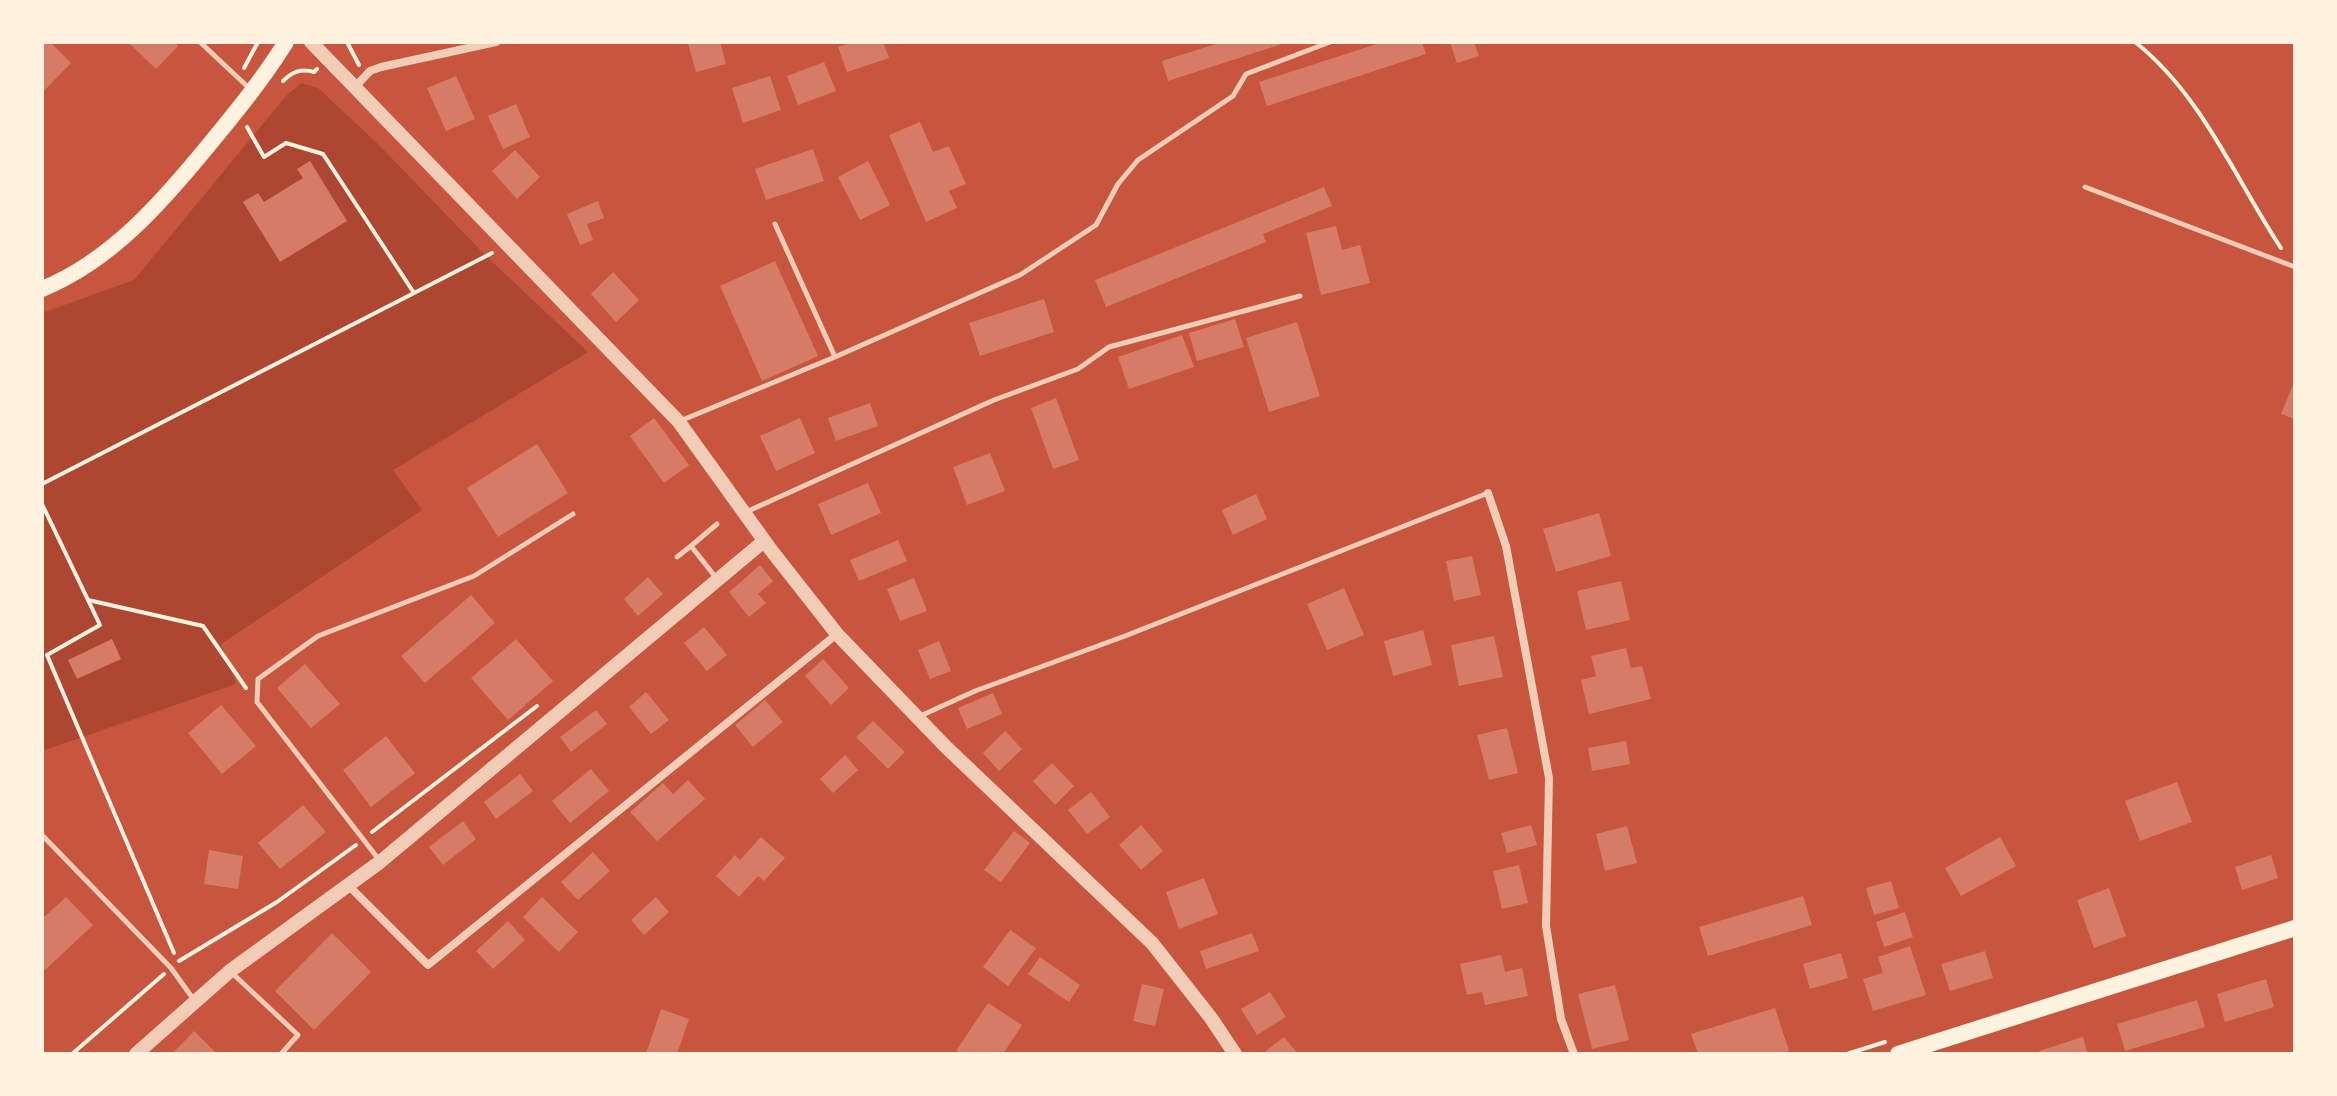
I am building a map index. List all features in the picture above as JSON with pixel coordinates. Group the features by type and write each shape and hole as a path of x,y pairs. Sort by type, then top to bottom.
{"main road":[{"path":"42,289 105,254 172,190 253,91 286,42"},
{"path":"1898,1054 1931,1049 2295,928"}],"street":[{"path":"311,42 679,422 764,541 837,634 957,758 1152,943 1235,1054"},
{"path":"354,88 370,71 381,67 496,42"},
{"path":"1488,493 1506,546 1549,778 1546,926 1561,1019 1574,1054"},
{"path":"136,1054 230,971 380,862 764,541"},
{"path":"349,886 428,965 837,634"}],"lane":[{"path":"200,42 253,91"},
{"path":"679,422 1020,275 1096,225 1118,184 1138,160 1233,96 1246,74 1330,42"},
{"path":"2085,187 2294,267"},
{"path":"775,224 835,357"},
{"path":"745,513 994,400 1078,369 1109,347 1300,296"},
{"path":"917,717 975,691 1125,636 1488,493"},
{"path":"380,862 257,702 258,679 318,636 474,576 573,514"},
{"path":"677,557 717,524"},
{"path":"691,546 718,579"},
{"path":"42,835 171,968 195,1001"},
{"path":"230,971 298,1035 281,1054"}],"path":[{"path":"239,78 258,42"},
{"path":"2135,42 2157,59 2195,106 2259,215 2294,267"},
{"path":"246,125 264,157 286,143 323,154 414,293"},
{"path":"42,484 494,252"},
{"path":"42,504 100,625 45,657 178,962"},
{"path":"88,600 203,626 257,702"},
{"path":"72,1054 178,962 277,902 546,700"}],"shaded area":[{"path":"301,83 318,88 378,144 486,256 588,352 393,470 422,510 221,644 236,684 42,751 42,313 134,280 286,96"}],"building":[{"path":"42,42 50,42 71,63 42,93"},
{"path":"128,42 175,42 178,46 156,69"},
{"path":"720,42 726,64 696,72 688,44"},
{"path":"854,42 883,42 889,58 847,72 838,47"},
{"path":"1222,42 1285,43 1168,81 1162,61"},
{"path":"1383,42 1422,42 1426,54 1267,106 1259,82"},
{"path":"1450,42 1474,42 1479,56 1457,63"},
{"path":"824,62 836,91 798,105 787,76"},
{"path":"456,76 475,119 446,131 427,88"},
{"path":"770,76 781,110 743,123 732,88"},
{"path":"516,104 530,137 503,149 488,116"},
{"path":"920,122 933,152 949,146 966,184 949,191 957,208 926,222 889,135"},
{"path":"813,149 824,181 766,200 755,169"},
{"path":"515,150 540,177 517,199 492,171"},
{"path":"310,161 347,221 280,262 243,202 258,193 264,202 303,178 297,169"},
{"path":"868,161 890,205 860,220 838,177"},
{"path":"1324,187 1332,206 1263,234 1266,242 1106,307 1095,280"},
{"path":"598,201 604,218 587,224 593,240 580,245 567,214"},
{"path":"1336,226 1342,250 1360,245 1370,283 1321,295 1306,233"},
{"path":"775,261 818,356 762,381 720,286"},
{"path":"613,272 639,300 616,322 591,294"},
{"path":"1044,299 1054,332 980,356 969,323"},
{"path":"1235,319 1244,347 1197,361 1189,333"},
{"path":"1297,322 1320,396 1269,412 1246,338"},
{"path":"1182,335 1194,367 1129,389 1118,357"},
{"path":"2295,380 2295,419 2281,414"},
{"path":"1056,398 1079,460 1053,469 1031,408"},
{"path":"870,403 878,426 836,441 828,418"},
{"path":"654,418 689,465 664,483 630,436"},
{"path":"800,418 815,453 776,471 760,436"},
{"path":"537,444 568,493 498,537 467,488"},
{"path":"990,453 1005,491 967,505 953,467"},
{"path":"868,483 881,513 831,535 818,504"},
{"path":"1256,494 1267,519 1233,535 1222,510"},
{"path":"1599,513 1611,556 1556,572 1543,529"},
{"path":"898,540 907,561 859,581 850,560"},
{"path":"1472,556 1481,595 1454,601 1446,561"},
{"path":"760,565 773,581 758,594 766,603 749,617 729,592"},
{"path":"648,577 663,594 638,616 624,599"},
{"path":"914,578 927,611 900,621 887,589"},
{"path":"1621,581 1630,620 1586,630 1577,591"},
{"path":"1344,588 1364,635 1327,650 1307,604"},
{"path":"471,595 495,623 425,683 401,656"},
{"path":"704,627 727,655 707,671 684,643"},
{"path":"1423,630 1432,665 1393,676 1384,641"},
{"path":"1494,636 1503,677 1459,686 1451,645"},
{"path":"112,639 121,659 77,679 68,660"},
{"path":"516,639 553,681 508,720 471,678"},
{"path":"939,641 951,671 930,679 918,650"},
{"path":"1626,648 1631,668 1642,666 1651,699 1589,714 1581,680 1596,676 1591,656"},
{"path":"823,659 849,688 831,705 805,676"},
{"path":"305,664 340,704 311,728 277,688"},
{"path":"646,692 669,720 651,734 629,707"},
{"path":"993,693 1002,714 967,729 958,708"},
{"path":"765,700 783,722 753,747 735,725"},
{"path":"221,705 256,746 222,774 188,733"},
{"path":"596,710 607,724 571,752 560,737"},
{"path":"873,721 905,752 888,769 856,737"},
{"path":"1507,728 1518,773 1489,780 1477,735"},
{"path":"1005,731 1022,749 999,771 983,753"},
{"path":"386,736 415,773 371,807 343,770"},
{"path":"1626,741 1630,764 1592,771 1588,748"},
{"path":"845,755 858,770 833,793 820,779"},
{"path":"1052,763 1074,786 1055,805 1033,781"},
{"path":"591,769 609,791 570,823 552,801"},
{"path":"520,774 533,791 496,819 484,802"},
{"path":"688,780 705,799 657,841 630,812 663,783 673,794"},
{"path":"2177,782 2192,822 2140,841 2125,801"},
{"path":"1091,792 1110,817 1087,834 1068,810"},
{"path":"303,805 326,832 280,869 258,843"},
{"path":"463,821 476,839 443,865 429,847"},
{"path":"1141,825 1163,851 1141,870 1119,845"},
{"path":"1531,825 1537,845 1507,853 1501,833"},
{"path":"1627,826 1637,863 1605,871 1596,834"},
{"path":"1014,831 1030,843 1001,882 984,870"},
{"path":"761,837 785,858 764,881 758,876 739,897 716,876 735,855 740,860"},
{"path":"2000,837 2016,866 1961,896 1945,868"},
{"path":"209,850 243,856 238,889 204,884"},
{"path":"593,852 610,871 578,900 561,882"},
{"path":"2271,855 2278,878 2242,890 2235,867"},
{"path":"1519,865 1528,903 1502,909 1493,871"},
{"path":"1204,878 1218,914 1179,929 1166,892"},
{"path":"1891,881 1899,908 1874,915 1866,888"},
{"path":"2109,888 2126,936 2094,948 2077,900"},
{"path":"1803,896 1812,925 1708,956 1699,927"},
{"path":"66,897 93,925 45,970 42,968 42,919"},
{"path":"542,897 578,932 559,952 523,917"},
{"path":"656,897 669,912 644,935 631,920"},
{"path":"1905,912 1913,937 1884,947 1876,922"},
{"path":"508,921 525,940 493,969 476,951"},
{"path":"1010,930 1036,948 1008,986 983,967"},
{"path":"332,933 371,972 314,1030 275,991"},
{"path":"1252,933 1259,951 1206,969 1200,951"},
{"path":"1910,946 1926,995 1873,1011 1863,979 1883,973 1878,957"},
{"path":"1985,951 1993,978 1950,991 1941,964"},
{"path":"1841,953 1848,978 1810,989 1803,964"},
{"path":"1501,955 1505,972 1522,968 1528,996 1485,1005 1482,992 1467,995 1460,964"},
{"path":"1040,957 1080,985 1069,1002 1028,974"},
{"path":"2266,979 2274,1007 2225,1022 2217,994"},
{"path":"1142,984 1164,989 1155,1026 1133,1021"},
{"path":"1615,985 1629,1040 1592,1049 1578,994"},
{"path":"1270,992 1286,1017 1257,1035 1241,1009"},
{"path":"2197,1000 2205,1027 2125,1051 2117,1024"},
{"path":"988,1003 1022,1025 1003,1054 962,1054 956,1051"},
{"path":"1775,1008 1789,1051 1779,1054 1698,1054 1691,1034"},
{"path":"661,1009 689,1019 677,1054 646,1054"},
{"path":"194,1031 217,1054 172,1054"},
{"path":"1284,1037 1298,1054 1262,1054"},
{"path":"2083,1037 2088,1054 2040,1054 2039,1051"}]}
